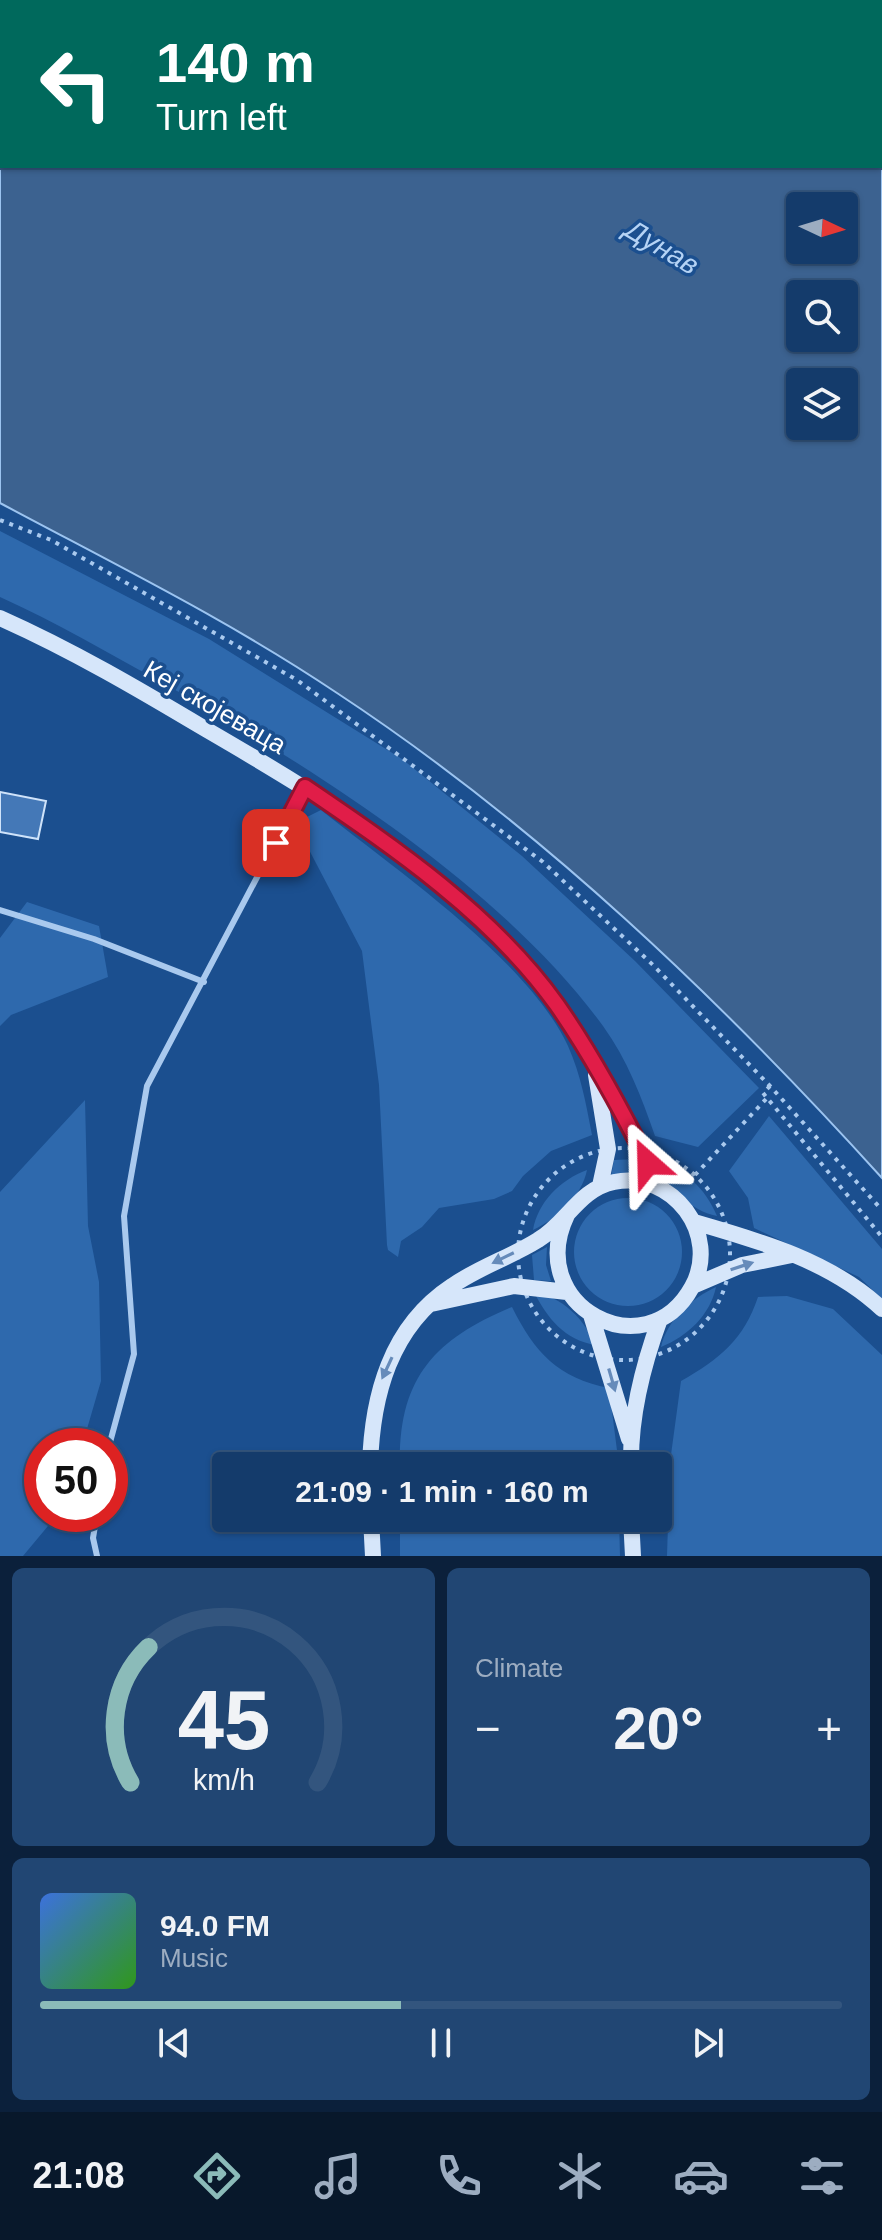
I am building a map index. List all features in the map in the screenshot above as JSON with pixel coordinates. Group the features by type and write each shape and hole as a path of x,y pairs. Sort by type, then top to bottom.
{"main road":[{"name":"Кеј скојеваца","path":"0,618 74,653 305,787 354,821 469,911 556,1004 593,1062 661,1188"},
{"name":"Кеј скојеваца","path":"593,1062 608,1149 600,1186"},
{"path":"370,1452 377,1391 402,1339 430,1304 453,1285 539,1240 576,1203 600,1186 631,1180 661,1188 686,1208 694,1222 701,1254 693,1286 684,1300 660,1319 623,1325 591,1315 567,1292 557,1262 560,1230 567,1215"},
{"path":"694,1222 793,1255 859,1288 882,1309"},
{"path":"693,1286 729,1270 793,1255"},
{"path":"430,1304 522,1286 567,1292"},
{"path":"591,1315 630,1452"},
{"path":"630,1445 647,1359 660,1319"},
{"path":"372,1532 373,1556"},
{"path":"632,1532 633,1556"}],"lane":[{"path":"114,1428 134,1354 124,1216 147,1086 305,787"},
{"path":"0,910 94,939 204,982"},
{"path":"94,1532 97,1556"}],"path":[{"path":"0,520 51,540 297,680 416,765 543,862 653,965 770,1086 882,1210"},
{"path":"695,1175 770,1086"},
{"path":"765,1095 882,1237"},
{"path":"608,1149 641,1149 670,1158 695,1175 716,1201 728,1232 729,1270 723,1294 711,1316 694,1335 674,1349 647,1359 606,1360 581,1352 558,1338 539,1319 522,1286 517,1251 529,1206 543,1185 561,1168 584,1156 608,1149"}],"shaded area":[{"path":"0,531 209,639 402,759 522,856 635,961 759,1088 698,1147 655,1136 633,1079 612,1039 561,974 512,925 458,878 340,791 219,715 102,649 0,597"},
{"path":"321,810 458,918 523,981 549,1014 568,1046 580,1079 592,1135 551,1151 523,1176 512,1191 494,1199 439,1208 422,1227 401,1241 398,1257 388,1250 387,1245 379,1085 362,951 295,823"},
{"path":"27,902 99,926 108,977 11,1015 0,1026 0,938"},
{"path":"85,1100 88,1226 99,1282 101,1381 87,1428 24,1428 24,1532 43,1532 23,1556 0,1556 0,1192"},
{"path":"769,1116 882,1249 882,1299 859,1277 754,1228 748,1198 729,1171"},
{"path":"639,1159 646,1175 627,1173 611,1177 614,1160"},
{"path":"655,1163 675,1169 693,1181 707,1197 717,1216 698,1209 680,1196"},
{"path":"587,1170 580,1189 567,1206 533,1230 540,1210 552,1193"},
{"path":"628,1198 649,1202 666,1214 678,1231 682,1252 678,1273 666,1290 649,1302 628,1306 607,1302 590,1290 578,1273 574,1252 578,1231 590,1214 607,1202"},
{"path":"547,1247 546,1265 551,1281 534,1280 532,1255"},
{"path":"716,1287 709,1307 696,1323 680,1337 661,1347 669,1328 682,1311"},
{"path":"534,1292 563,1304 579,1318 595,1345 566,1333 545,1311"},
{"path":"787,1296 833,1309 882,1355 882,1556 667,1556 668,1532 672,1532 671,1452 681,1381 729,1346 746,1325 758,1297"},
{"path":"512,1307 530,1338 550,1361 576,1378 609,1388 617,1452 400,1452 406,1409 414,1385 426,1366 442,1348 485,1319"},
{"path":"400,1532 619,1532 620,1556 400,1556"}],"water":[{"name":"Дунав","path":"0,168 882,168 882,1178 692,981 555,858 412,745 255,642 0,503"}],"building":[{"path":"0,792 46,801 38,839 0,832"}],"route":[{"path":"276,843 305,787 416,867 469,911 556,1004 619,1105 648,1163"}]}
